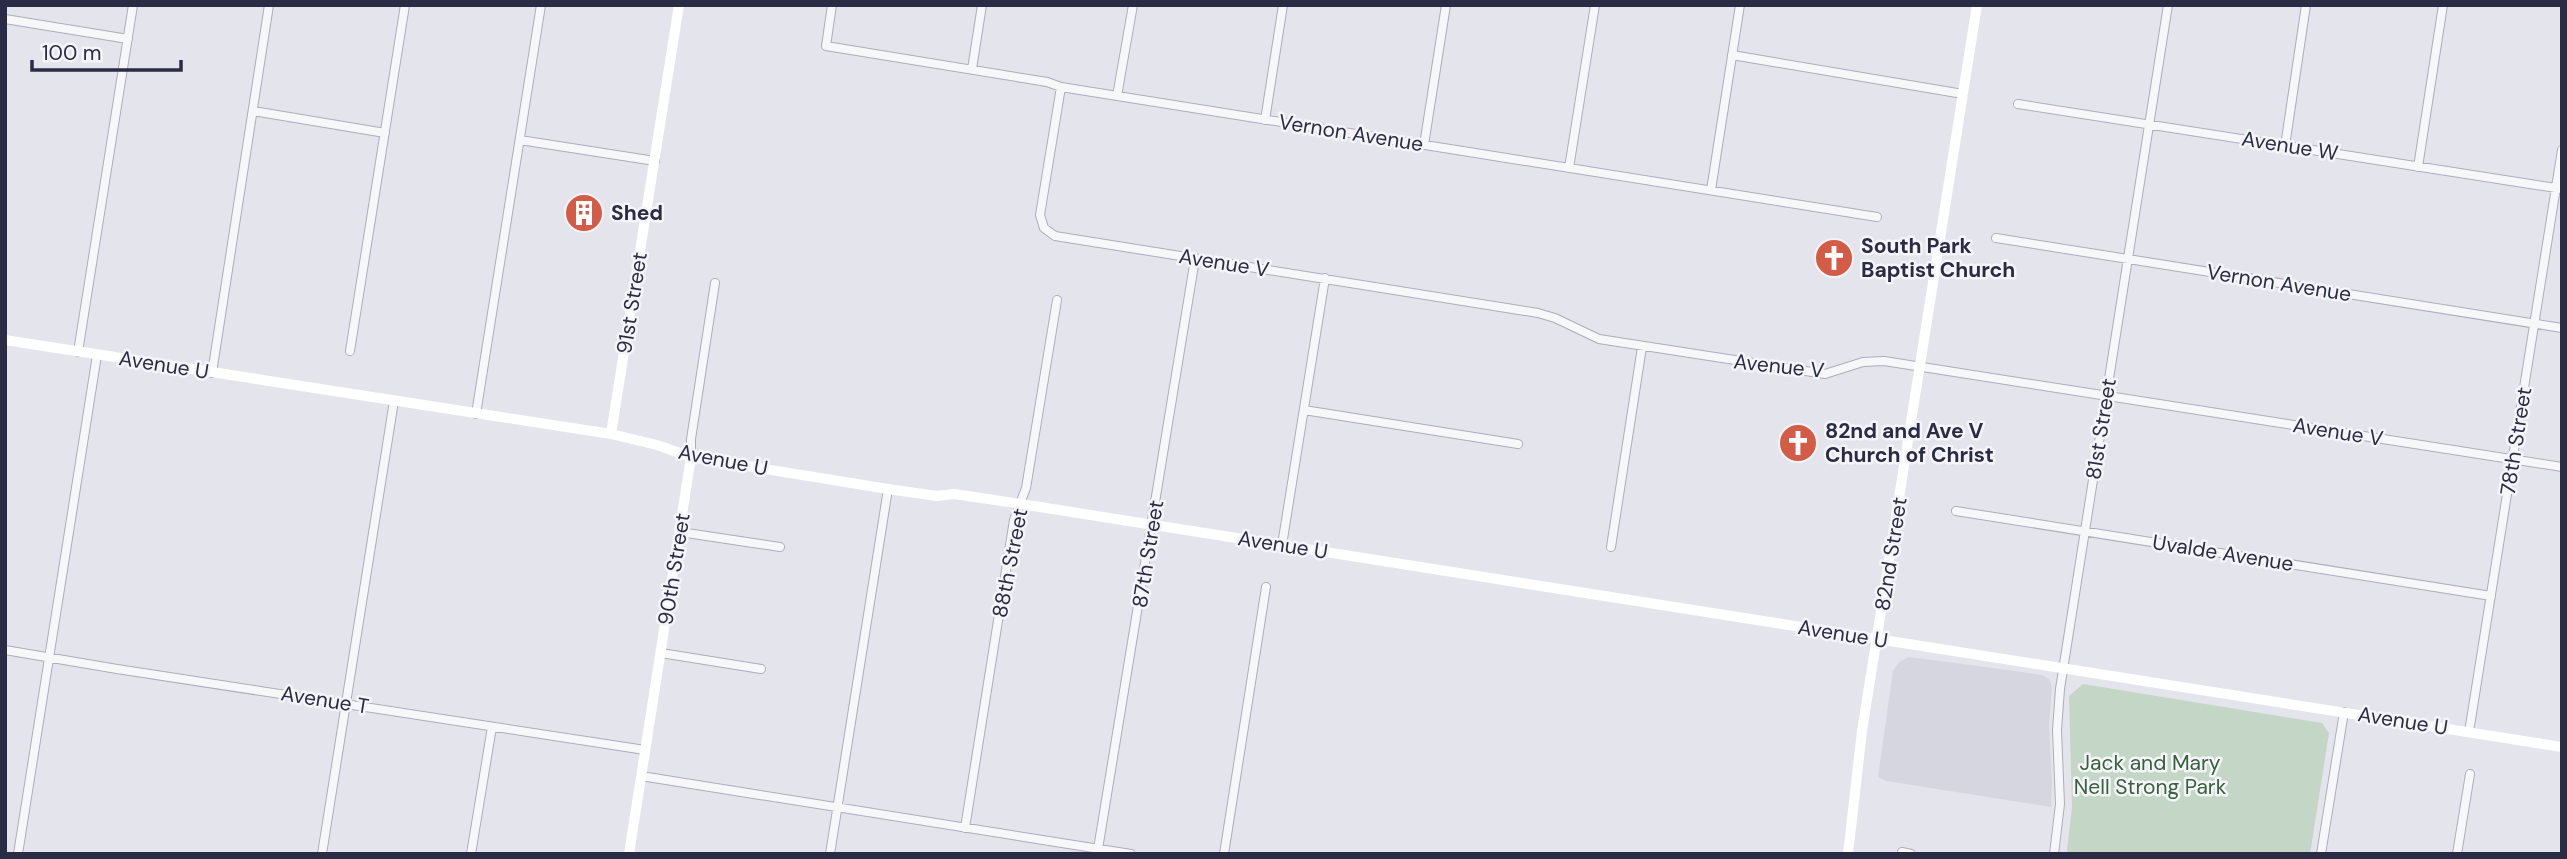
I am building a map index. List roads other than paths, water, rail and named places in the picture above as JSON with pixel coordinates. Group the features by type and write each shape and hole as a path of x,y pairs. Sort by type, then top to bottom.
{"street":[{"path":"78,352 133,5"},
{"path":"212,373 269,5"},
{"path":"350,351 405,5"},
{"path":"476,414 541,5"},
{"name":"91st Street","path":"611,434 679,5"},
{"name":"Vernon Avenue","path":"832,5 826,46 1047,82 1061,87 1877,217"},
{"path":"972,69 982,5"},
{"path":"1117,96 1133,5"},
{"path":"1265,120 1283,5"},
{"path":"1424,145 1446,5"},
{"path":"1569,168 1595,5"},
{"path":"1711,190 1740,5"},
{"name":"82nd Street","path":"1848,854 1861,744 1977,5"},
{"name":"81st Street","path":"2054,854 2060,804 2058,705 2168,5"},
{"path":"2285,146 2306,5"},
{"path":"2418,167 2443,5"},
{"path":"5,19 128,38"},
{"path":"1732,55 1963,94"},
{"name":"Avenue V","path":"1061,87 1040,215 1044,228 1055,236 1538,313 1599,339 1642,347 1817,373 1837,371 1877,360 2562,467"},
{"name":"Avenue W","path":"2018,104 2559,189"},
{"path":"253,111 385,133"},
{"path":"520,140 654,161"},
{"name":"78th Street","path":"2469,732 2559,189 2562,150"},
{"name":"Vernon Avenue","path":"1996,238 2562,328"},
{"name":"87th Street","path":"1098,849 1195,258"},
{"path":"1282,545 1325,278"},
{"name":"90th Street","path":"629,854 680,532 715,283"},
{"name":"88th Street","path":"965,828 1014,520 1026,488 1057,300"},
{"name":"Avenue U","path":"5,340 611,434 657,445 691,457 888,489 937,496 954,494 1153,524 2562,747"},
{"path":"1611,547 1642,347"},
{"path":"18,854 97,355"},
{"path":"322,854 394,401"},
{"path":"1304,410 1518,443"},
{"path":"830,854 888,489"},
{"name":"Uvalde Avenue","path":"1955,511 2491,596"},
{"path":"680,532 780,547"},
{"path":"1224,854 1266,587"},
{"name":"Avenue T","path":"5,650 645,750"},
{"path":"661,653 761,669"},
{"path":"2322,854 2344,712"},
{"path":"471,854 492,727"},
{"path":"2458,854 2470,775"},
{"path":"641,776 1131,854"}],"place":[{"name":"Shed","path":"584,213"},
{"name":"South Park Baptist Church","path":"1834,258"},
{"name":"82nd and Ave V Church of Christ","path":"1798,443"}],"park label":[{"name":"Jack and Mary Nell Strong Park","path":"2150,775"}]}
